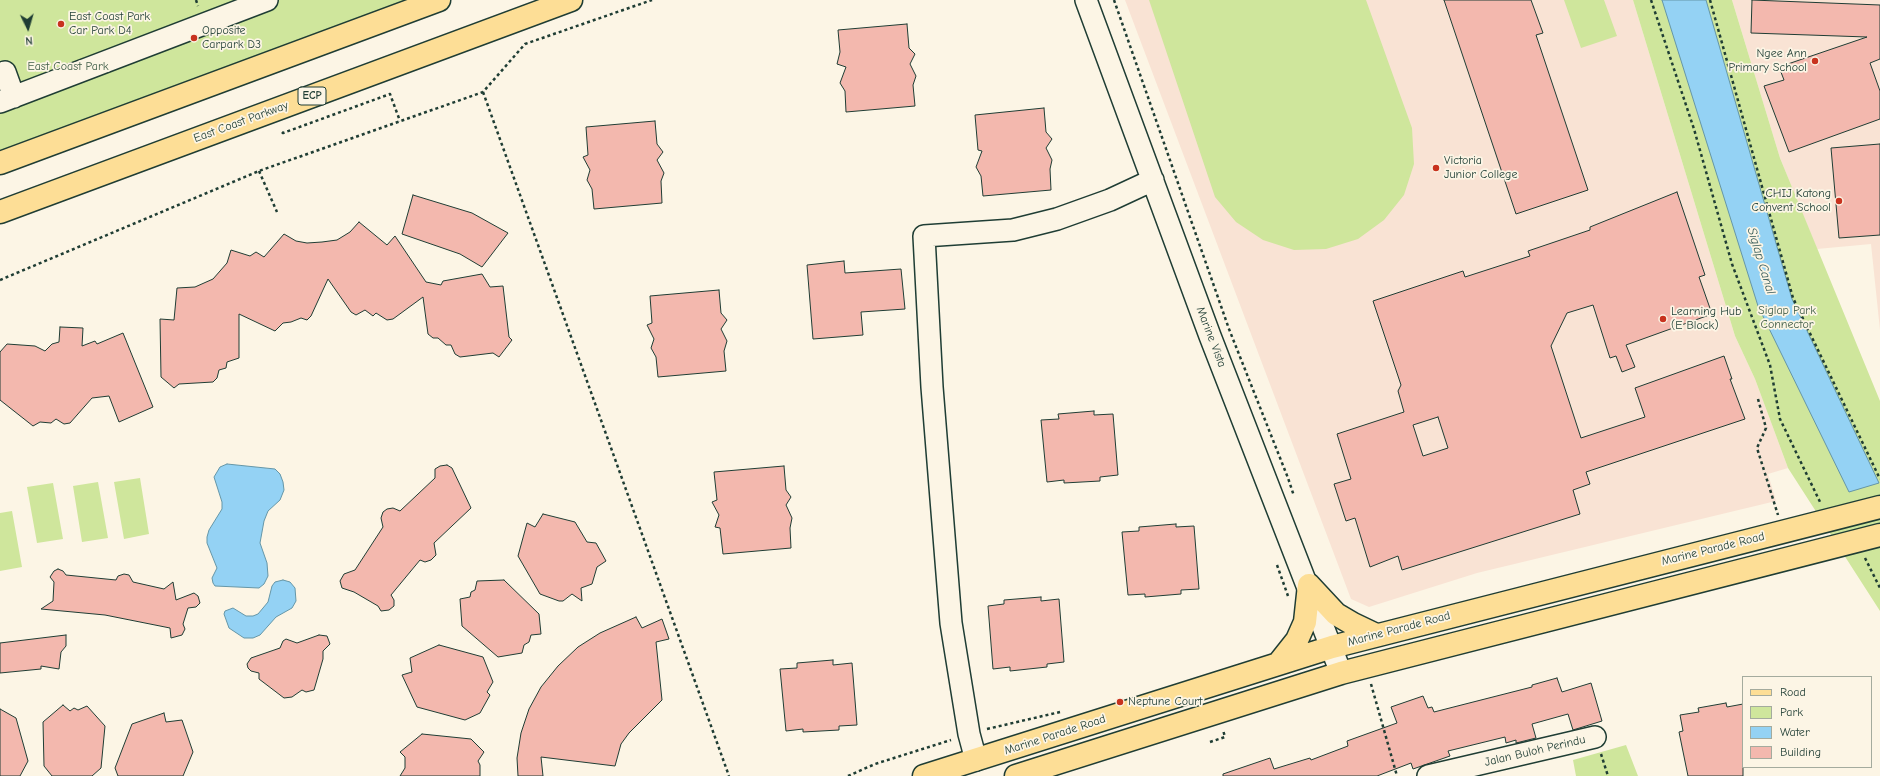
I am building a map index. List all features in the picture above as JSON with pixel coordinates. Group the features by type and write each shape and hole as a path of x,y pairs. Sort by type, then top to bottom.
{"main road":[{"path":"0,163 439,0"},
{"name":"East Coast Parkway","path":"0,212 571,0"},
{"name":"Marine Parade Road","path":"924,776 1332,647 1880,507"},
{"path":"1016,776 1341,673 1880,535"},
{"path":"1309,585 1336,614 1376,635"},
{"path":"1278,664 1297,640 1305,622 1309,585"}],"street":[{"path":"5,72 7,100 100,62 267,0"},
{"name":"Marine Vista","path":"1086,0 1210,336 1309,585 1341,673"},
{"path":"976,760 969,734 950,623 932,387 924,236 1013,230 1057,219 1110,200 1153,180"},
{"name":"Jalan Buloh Perindu","path":"1428,776 1595,737"}],"path":[{"path":"196,0 198,6"},
{"path":"0,280 260,171 483,92 525,44 652,0"},
{"path":"1114,0 1229,329 1288,478 1295,501"},
{"path":"1651,0 1694,129 1732,264 1770,365 1780,419 1821,504"},
{"path":"1710,0 1793,298 1880,479"},
{"path":"483,92 729,776"},
{"path":"282,132 283,133 390,94 400,121"},
{"path":"260,171 277,212"},
{"path":"1758,399 1766,428 1757,448 1779,515"},
{"path":"1862,551 1880,588"},
{"path":"1370,681 1397,776"},
{"path":"1210,742 1225,737 1222,726"},
{"path":"1595,737 1608,776"}],"shaded area":[{"name":"Victoria Junior College","path":"1125,0 1633,0 1735,336 1755,379 1788,468 1768,474 1776,501 1477,573 1369,607 1351,599"},
{"name":"Ngee Ann Primary School","path":"1732,0 1880,0 1880,330 1871,244 1817,249 1780,158"}],"green space":[{"name":"East Coast Park","path":"0,0 438,0 0,163"},
{"path":"1149,0 1366,0 1412,128 1414,164 1404,195 1384,220 1358,239 1326,249 1294,250 1263,240 1236,222 1215,197"},
{"path":"1564,0 1604,0 1617,36 1581,48"},
{"name":"Siglap Park Connector","path":"1633,0 1732,0 1780,158 1880,401 1880,611 1788,468 1755,379 1735,336"},
{"path":"140,478 149,534 124,539 114,482"},
{"path":"98,482 108,538 82,542 73,486"},
{"path":"53,483 63,539 37,543 27,487"},
{"path":"12,511 22,567 0,571 0,513"},
{"path":"1626,745 1638,776 1576,776 1573,760"}],"water":[{"name":"Siglap Canal","path":"1662,0 1706,0 1792,299 1879,483 1849,492 1758,306"},
{"path":"227,464 275,469 280,474 283,482 284,490 280,500 268,511 264,521 260,543 267,563 268,576 264,584 259,588 215,586 213,583 212,578 217,568 207,543 207,537 209,530 222,509 222,502 214,477 220,467"},
{"path":"283,580 290,582 295,588 296,601 292,608 276,617 260,635 253,638 244,638 229,628 224,614 225,611 233,608 246,616 258,614 268,602 272,586 275,582"}],"building":[{"path":"1444,0 1531,0 1543,33 1536,35 1588,190 1516,214"},
{"name":"Ngee Ann Primary School","path":"1752,0 1880,5 1880,59 1870,63 1880,91 1880,119 1789,152 1764,86 1784,80 1779,67 1867,37 1751,33"},
{"path":"907,24 909,48 915,54 910,64 916,76 913,85 915,106 846,112 845,91 840,83 846,67 837,64 840,52 838,30"},
{"path":"1044,108 1046,132 1052,139 1046,148 1052,160 1050,169 1051,190 983,196 981,176 976,167 982,151 978,150 975,115"},
{"path":"655,121 657,144 663,152 657,160 664,173 661,181 662,203 594,209 592,189 587,180 590,170 583,157 588,155 586,127"},
{"path":"1880,144 1880,235 1839,238 1831,148"},
{"path":"1677,192 1705,275 1699,277 1712,314 1626,345 1635,367 1622,372 1616,356 1610,358 1593,305 1567,313 1551,346 1581,438 1645,417 1635,388 1724,356 1732,379 1730,379 1745,419 1586,472 1590,484 1573,490 1580,514 1402,570 1398,556 1370,567 1355,518 1346,521 1334,484 1351,479 1337,434 1404,412 1398,391 1401,385 1373,301 1463,271 1465,277 1530,256 1528,251 1590,230 1590,227","holes":["1438,417 1448,448 1423,456 1413,425"]},
{"path":"413,195 472,213 508,233 482,267 460,254 402,234"},
{"path":"359,222 387,245 395,236 426,282 441,285 443,281 482,274 490,287 503,286 509,337 512,340 499,357 493,353 460,357 455,354 451,345 446,345 438,338 433,338 428,334 423,297 393,319 387,320 376,313 373,316 365,310 356,315 351,312 328,279 311,316 307,320 301,318 283,323 275,331 239,314 239,358 227,362 226,368 219,370 217,378 213,382 179,384 174,388 161,377 160,319 174,320 177,288 195,287 213,279 227,263 231,250 250,256 256,252 264,257 284,234 296,241 307,243 337,240 350,232"},
{"path":"844,261 845,273 901,269 905,309 861,312 863,335 813,339 807,265"},
{"path":"719,290 721,313 727,320 721,329 727,341 724,351 726,371 658,377 656,357 651,348 654,339 647,325 652,323 650,296"},
{"path":"60,327 83,328 82,346 95,341 97,344 123,333 153,407 119,422 109,396 92,398 70,423 64,424 56,419 51,423 40,422 33,426 0,400 0,352 7,344 35,346 45,351 52,344 59,342"},
{"path":"1094,411 1094,415 1113,414 1118,475 1100,477 1100,481 1064,483 1064,480 1047,482 1041,420 1059,419 1058,414"},
{"path":"447,465 452,468 471,508 434,543 436,555 431,560 425,562 420,560 391,595 394,600 394,606 389,610 381,611 378,606 354,592 342,588 340,581 344,574 355,570 383,527 381,518 383,512 387,509 393,508 400,511 435,478 435,469 440,466"},
{"path":"784,466 786,490 791,497 786,505 792,518 790,528 791,548 723,554 720,528 715,527 719,515 712,502 717,500 714,472"},
{"path":"543,514 575,522 587,542 596,543 606,561 597,567 592,584 581,588 582,601 572,594 563,601 559,601 540,594 518,556 527,523 535,527"},
{"path":"1176,524 1176,527 1194,526 1199,589 1181,590 1181,594 1145,597 1145,594 1128,595 1122,532 1139,531 1139,527"},
{"path":"58,569 63,571 66,575 116,580 118,576 124,574 129,575 133,582 164,589 173,582 176,600 194,593 198,596 200,603 196,607 188,608 183,624 185,629 182,635 171,638 170,628 105,615 41,609 53,601 54,582 50,577 54,571"},
{"path":"504,580 539,614 541,634 531,635 529,642 524,645 522,653 498,657 462,626 460,599 470,597 471,592 475,590 477,581"},
{"path":"1041,597 1041,601 1059,599 1064,662 1047,664 1047,667 1010,671 1010,667 993,669 988,606 1004,604 1004,600"},
{"path":"636,617 642,628 662,619 669,639 656,642 662,700 629,733 621,744 615,766 541,757 543,776 518,776 517,758 521,733 529,709 541,687 558,666 578,647 600,633"},
{"path":"66,635 66,646 61,652 59,669 41,666 41,669 0,673 0,643"},
{"path":"319,635 327,636 330,644 323,651 323,659 314,690 306,692 302,690 292,697 284,698 259,679 259,673 251,671 248,668 247,664 251,658 280,648 283,641 286,639 297,643"},
{"path":"439,645 483,657 493,682 487,692 490,695 480,713 465,720 417,707 402,675 412,672 410,658"},
{"path":"833,660 833,665 852,663 857,725 839,726 839,730 803,732 803,729 786,731 780,669 797,668 797,663"},
{"path":"1557,678 1562,692 1591,683 1602,721 1573,730 1568,714 1532,724 1536,738 1516,743 1516,740 1506,743 1505,737 1448,751 1450,756 1413,769 1411,763 1377,776 1223,776 1223,774 1270,758 1274,769 1310,758 1311,760 1348,746 1347,741 1397,723 1391,707 1423,696 1428,708 1432,707 1434,712 1532,687 1532,685"},
{"path":"1726,703 1727,707 1742,704 1743,776 1688,776 1679,732 1683,731 1680,715 1699,712 1698,708"},
{"path":"63,705 70,711 74,708 78,710 87,706 105,726 101,768 92,776 52,776 44,766 43,722"},
{"path":"0,709 16,718 28,761 20,776 0,776"},
{"path":"164,713 166,722 182,720 193,752 183,776 118,776 115,768 132,724"},
{"path":"422,734 471,739 484,752 478,761 480,765 480,776 400,776 405,768 405,757 400,752"}],"place":[{"name":"East Coast Park Car Park D4","path":"61,24"},
{"name":"Opposite Carpark D3","path":"194,38"},
{"name":"Ngee Ann Primary School","path":"1815,61"},
{"name":"Victoria Junior College","path":"1436,168"},
{"name":"CHIJ Katong Convent School","path":"1839,201"},
{"name":"Learning Hub (E Block)","path":"1663,319"},
{"name":"Neptune Court","path":"1120,702"}]}
